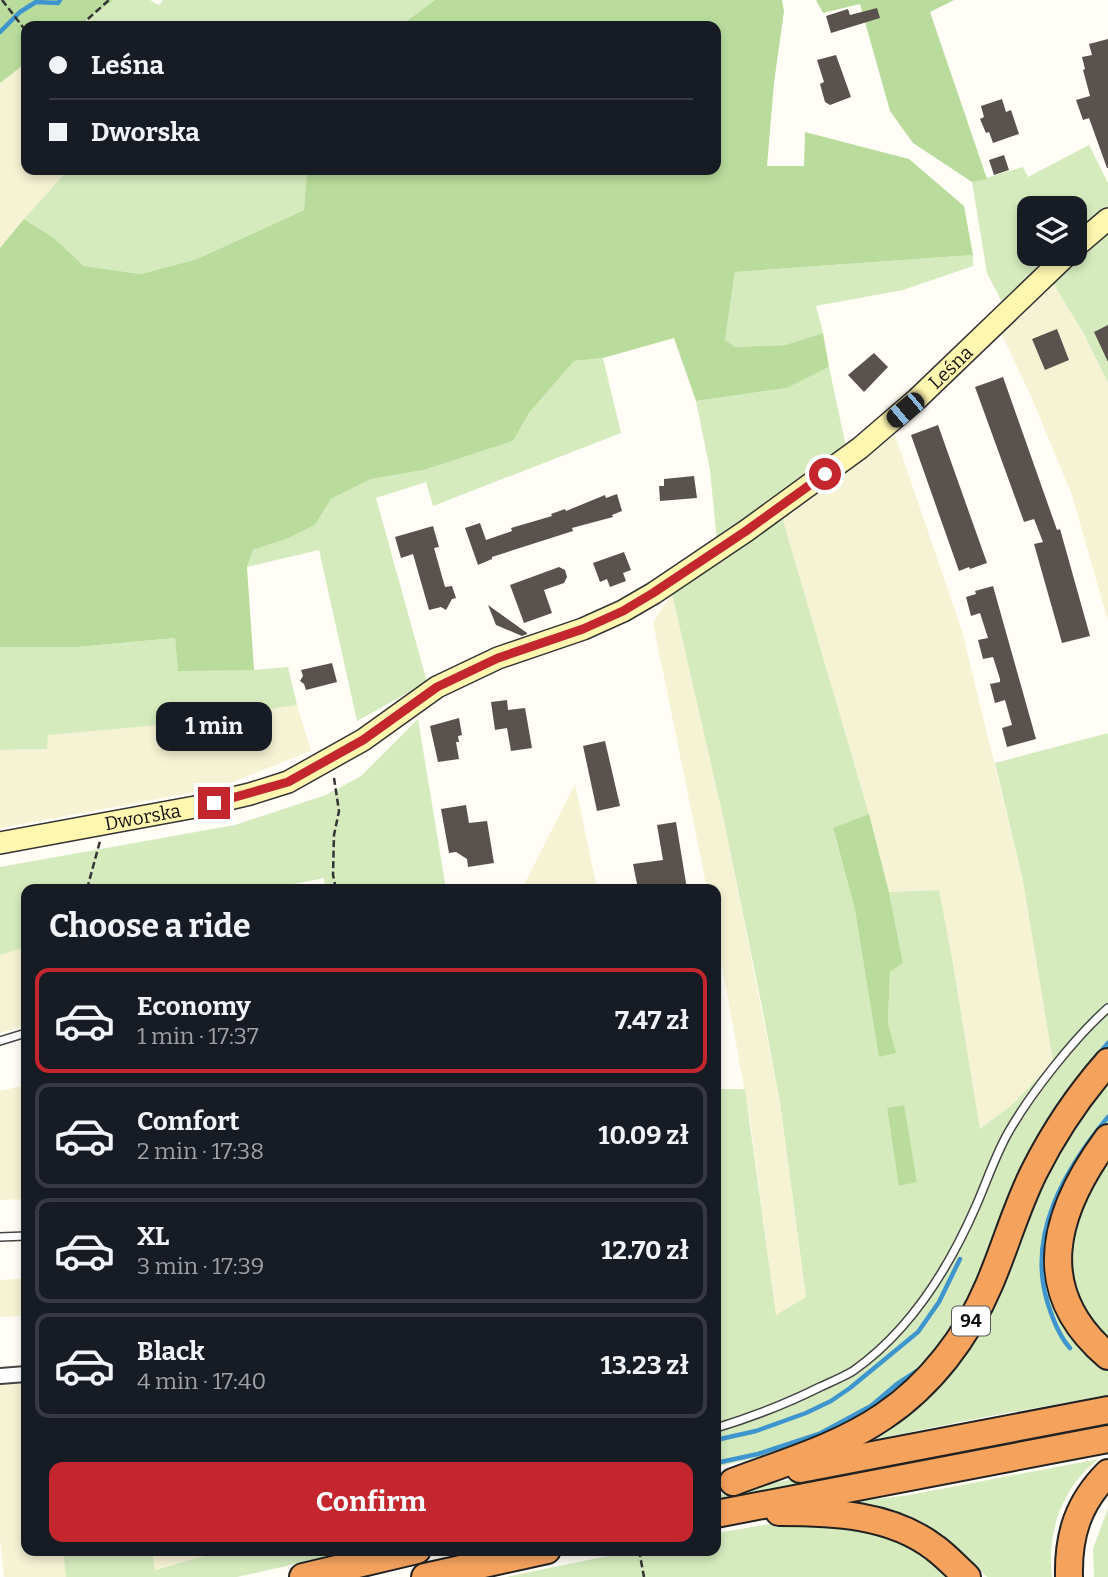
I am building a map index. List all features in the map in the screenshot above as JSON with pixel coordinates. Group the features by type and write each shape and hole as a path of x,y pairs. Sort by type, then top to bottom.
{"highway":[{"name":"94","path":"724,1484 827,1446 884,1416 948,1357 988,1289 1034,1172 1066,1115 1108,1062"},
{"path":"1108,1138 1088,1169 1066,1213 1058,1251 1058,1270 1067,1304 1085,1335 1108,1356"},
{"path":"724,1484 1108,1410"},
{"path":"722,1513 1108,1438"},
{"path":"1069,1577 1071,1537 1076,1517 1084,1502 1108,1474"},
{"path":"722,1513 848,1515 892,1525 934,1547 967,1577"},
{"path":"303,1577 392,1556"},
{"path":"425,1577 521,1556"}],"street":[{"path":"1087,237 1108,219"},
{"name":"Leśna","path":"325,762 363,740 437,687 498,658 583,629 623,611 746,531 860,448 905,410 1055,266"},
{"name":"Dworska","path":"0,843 195,807 250,794 288,782 325,762"},
{"path":"0,1376 21,1374"}],"lane":[{"path":"721,1426 788,1403 852,1372 904,1325 943,1272 959,1244 1009,1132 1031,1097 1091,1023 1108,1008"},
{"path":"0,1041 21,1035"},
{"path":"0,1237 21,1236"}],"path":[{"path":"2,0 21,24"},
{"path":"86,21 109,0"},
{"path":"325,762 339,811 334,835 335,884"},
{"path":"88,884 105,822"},
{"path":"640,1556 644,1577"}],"shaded area":[{"path":"19,68 21,70 21,175 64,175 0,248 0,83"},
{"path":"1053,283 1085,336 1108,383 1108,621 1072,495 1031,396 1001,333"},
{"path":"895,435 962,631 1023,881 1053,1062 1013,1104 980,1129 938,890 889,892 869,814 782,517"},
{"path":"672,594 724,821 780,1102 806,1298 776,1316 750,1120 721,960 721,884 706,884 653,622"},
{"path":"297,705 311,751 217,788 0,828 0,750 47,749 48,735 173,724"},
{"path":"575,784 596,884 525,884"},
{"path":"21,949 21,1027 0,1033 0,955"},
{"path":"21,1086 21,1199 0,1200 0,1091"},
{"path":"21,1278 21,1316 0,1317 0,1280"},
{"path":"21,1379 21,1556 64,1556 66,1577 4,1577 0,1539 0,1381"},
{"path":"153,1556 204,1556 154,1570"}],"green space":[{"path":"0,0 114,0 84,21 21,21 21,67 0,83"},
{"path":"114,0 150,0 159,5 163,0 435,0 407,21 84,21"},
{"path":"435,0 782,0 784,11 767,166 804,166 805,132 909,159 964,206 973,255 735,272 725,340 735,347 785,345 823,333 829,367 787,388 696,401 674,338 603,358 574,361 529,413 513,441 424,470 371,479 331,499 315,525 289,538 253,550 247,567 254,670 178,671 175,638 78,647 0,647 0,248 24,219 54,238 84,266 141,274 197,259 304,210 307,175 721,175 721,21 407,21"},
{"path":"816,0 954,0 930,12 987,179 972,182 913,143 890,111 860,4 823,13"},
{"path":"1089,145 1108,183 1108,210 1087,229 1087,196 1017,196 1017,266 1046,266 1003,304 987,273 972,182 1023,167 1028,177"},
{"path":"64,175 307,175 304,210 197,259 141,274 84,266 54,238 24,219"},
{"path":"1108,232 1108,383 1085,336 1053,283 1071,266 1087,266 1087,251"},
{"path":"973,255 973,266 903,290 816,306 823,333 785,345 734,347 725,340 735,272"},
{"path":"603,358 621,433 433,506 426,482 376,498 427,682 357,721 319,550 247,567 253,550 289,538 315,525 331,499 371,479 424,470 513,441 529,413 574,361"},
{"path":"829,367 846,447 717,542 710,470 696,401 787,388"},
{"path":"782,517 869,814 833,829 896,1053 888,1023 890,972 903,963 889,892 939,890 980,1129 1013,1104 1053,1062 1023,881 995,763 1108,733 1108,1048 1084,1076 976,1292 919,1376 850,1425 773,1454 721,1466 721,1089 745,1089 776,1315 806,1297 780,1102 724,821 672,594","holes":["903,1105 917,1181 900,1186 887,1109"]},
{"path":"175,638 178,670 288,667 297,705 173,724 48,735 47,749 0,750 0,647 78,647"},
{"path":"418,719 445,884 325,884 324,878 295,884 21,884 21,949 0,955 0,867 235,825 326,795 361,776"},
{"path":"869,814 889,892 903,963 890,972 888,1023 896,1053 879,1057 855,909 833,828"},
{"path":"1108,1074 1108,1123 1089,1151 1049,1237 1108,1367 1108,1395 851,1444 924,1393 1045,1170"},
{"path":"904,1105 917,1182 899,1186 887,1108"},
{"path":"1108,1149 1108,1346 1075,1307 1066,1240"},
{"path":"1108,1418 1108,1429 721,1504 721,1494"},
{"path":"1099,1459 1076,1482 1060,1511 1052,1544 1052,1577 987,1577 957,1548 927,1528 893,1513 853,1502 909,1495"},
{"path":"1108,1508 1108,1577 1094,1577 1093,1549"},
{"path":"787,1521 888,1533 957,1577 506,1577 608,1556 721,1556 721,1532"},
{"path":"64,1556 153,1556 155,1570 204,1556 332,1556 237,1577 66,1577"}],"building":[{"path":"877,8 880,18 831,33 826,16 848,9 850,15"},
{"path":"1108,39 1107,168 1089,118 1083,120 1076,100 1090,96 1082,57 1092,55 1089,44"},
{"path":"836,55 851,97 830,105 825,102 820,84 824,82 817,60"},
{"path":"1002,99 1006,112 1011,110 1019,134 993,143 980,119 984,117 981,106"},
{"path":"1004,155 1009,170 994,175 989,160"},
{"path":"1108,325 1108,362 1094,332"},
{"path":"1057,329 1069,360 1045,370 1032,339"},
{"path":"874,353 888,367 864,392 848,375"},
{"path":"1003,377 1057,530 1060,529 1090,636 1062,643 1034,544 1043,542 1034,519 1024,522 975,387"},
{"path":"938,425 987,563 970,569 969,567 959,571 911,435"},
{"path":"694,476 697,498 660,501 659,486 664,486 664,479"},
{"path":"617,494 622,511 612,515 613,517 572,528 573,531 492,557 478,565 465,528 480,523 486,540 565,509 566,511 605,495 606,498"},
{"path":"433,526 439,547 434,548 445,587 452,586 456,598 452,599 446,610 441,607 429,610 413,554 401,558 395,537"},
{"path":"624,552 631,570 623,573 626,581 610,587 607,579 600,582 593,563"},
{"path":"559,567 565,570 567,577 564,583 544,590 552,613 524,623 510,585"},
{"path":"993,586 1036,739 1007,747 1002,728 1012,725 1005,700 995,703 990,684 1000,682 1000,679 993,657 983,659 978,640 988,638 980,613 971,616 966,597 976,594 975,591"},
{"path":"488,605 527,634 522,636 496,625"},
{"path":"332,663 337,682 306,690 300,681 303,676 301,670"},
{"path":"507,700 508,710 525,708 532,748 511,751 507,728 495,730 491,702"},
{"path":"459,718 462,735 458,736 459,742 456,742 459,759 438,762 430,726"},
{"path":"605,741 620,806 597,811 583,746"},
{"path":"466,805 469,823 487,821 494,863 468,867 467,859 456,852 449,853 441,809"},
{"path":"676,822 686,884 637,884 633,864 663,860 657,825"}],"waterway":[{"path":"0,32 20,12 36,2 58,3 60,0"},
{"path":"1097,1056 1108,1043"},
{"path":"1070,1348 1054,1322 1042,1278 1046,1228 1064,1181 1077,1158 1108,1117"},
{"path":"721,1439 756,1431 806,1413 850,1388 918,1332 939,1302 960,1259"},
{"path":"721,1462 758,1454 819,1434 871,1406 917,1371"}],"route":[{"path":"214,803 288,782 363,740 437,687 498,658 583,629 623,611 746,531 825,474"}]}
